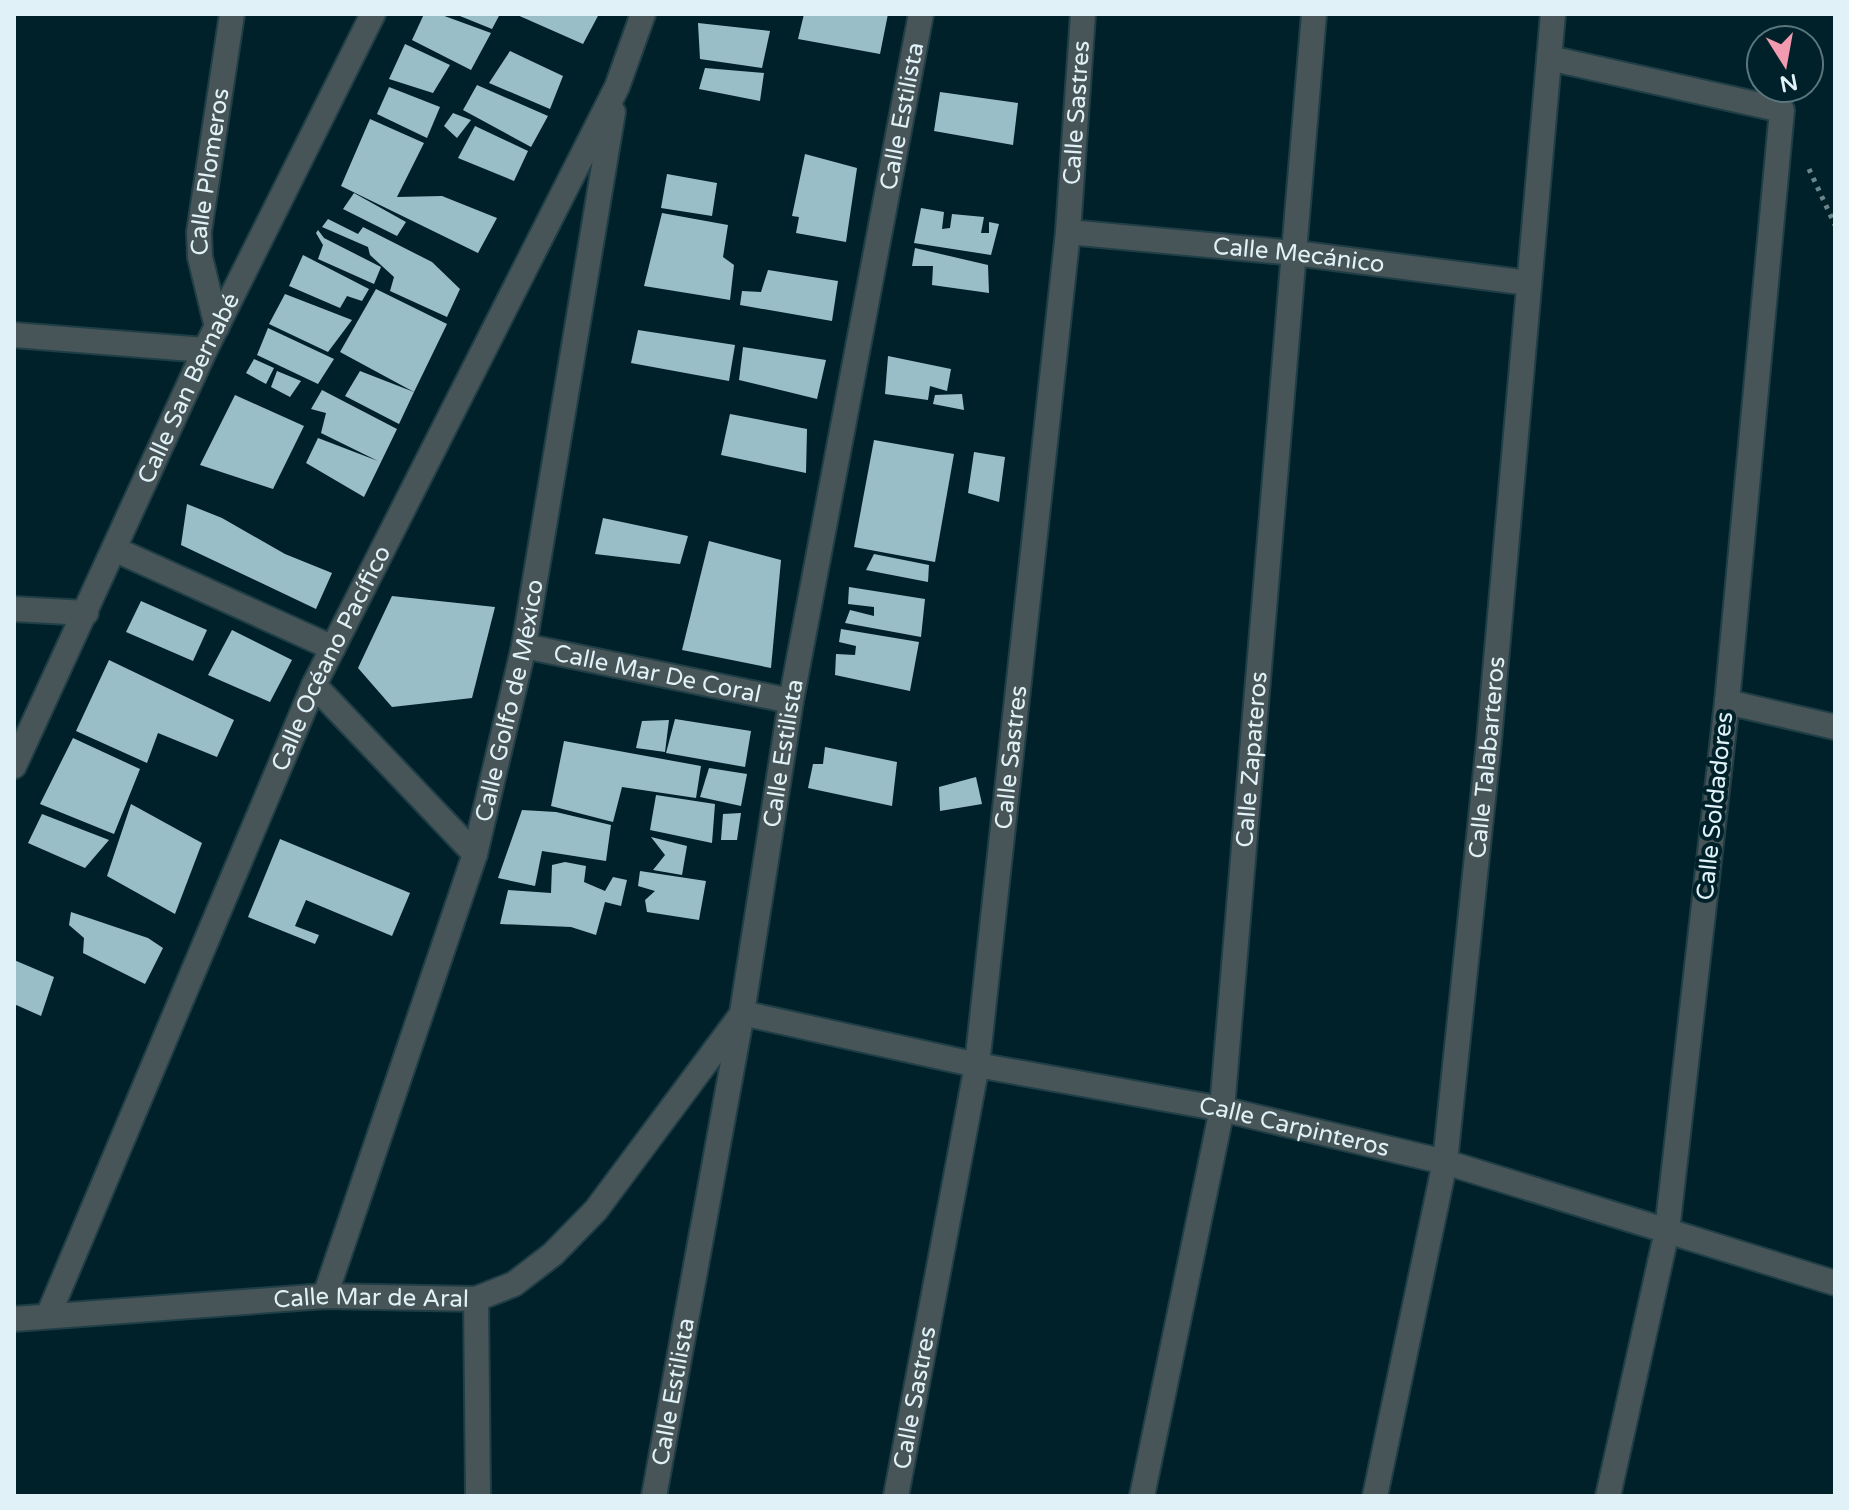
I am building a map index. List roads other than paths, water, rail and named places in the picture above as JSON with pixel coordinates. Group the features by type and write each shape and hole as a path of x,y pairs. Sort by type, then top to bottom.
{"street":[{"name":"Calle Plomeros","path":"217,327 200,257 199,232 232,14"},
{"name":"Calle San Bernabé","path":"14,766 205,350 373,14"},
{"name":"Calle Océano Pacífico","path":"48,1316 314,685 617,87 643,14"},
{"name":"Calle Estilista","path":"654,1496 742,1013 791,701 921,14"},
{"name":"Calle Sastres","path":"896,1496 977,1065 1068,232 1083,14"},
{"name":"Calle Zapateros","path":"1142,1496 1222,1109 1314,14"},
{"name":"Calle Talabarteros","path":"1375,1496 1445,1162 1489,741 1553,14"},
{"name":"Calle Soldadores","path":"1549,58 1782,110 1727,702 1667,1231 1608,1496"},
{"name":"Calle Golfo de México","path":"325,1296 475,854 524,646 617,87"},
{"name":"Calle Mecánico","path":"1068,232 1295,253 1529,283"},
{"path":"14,335 205,350"},
{"path":"114,549 333,648"},
{"path":"14,609 86,613"},
{"name":"Calle Mar De Coral","path":"524,646 791,701"},
{"path":"314,685 475,854"},
{"path":"1727,702 1835,727"},
{"name":"Calle Carpinteros","path":"742,1013 977,1065 1222,1109 1445,1162 1835,1283"},
{"name":"Calle Mar de Aral","path":"14,1319 325,1296 476,1299 514,1284 553,1254 596,1210 742,1013"},
{"path":"476,1299 478,1496"}]}
